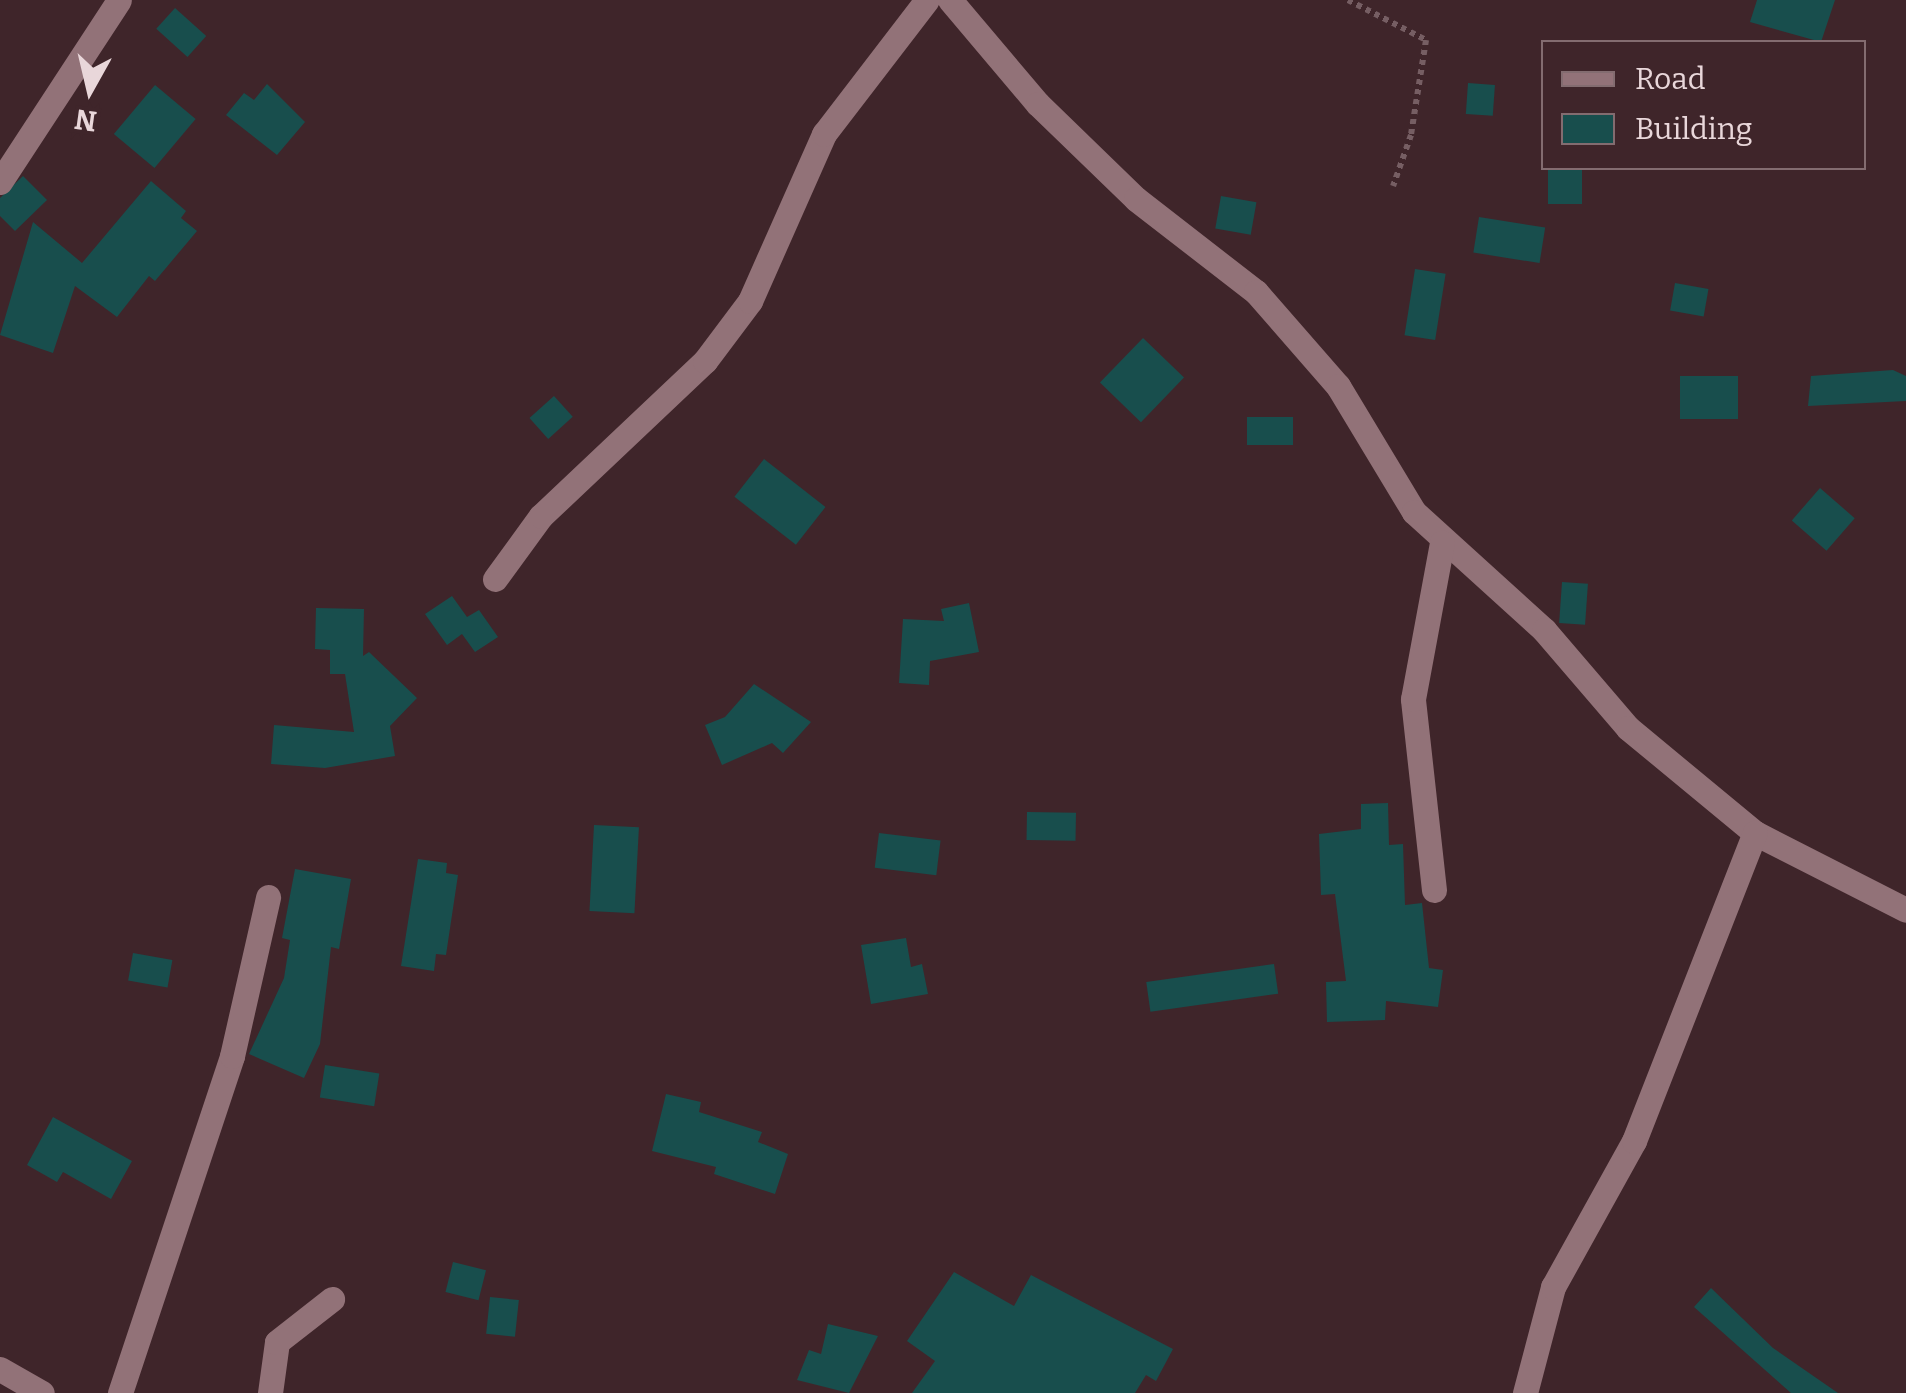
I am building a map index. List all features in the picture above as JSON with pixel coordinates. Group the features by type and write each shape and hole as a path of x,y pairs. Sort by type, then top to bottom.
{"street":[{"path":"0,182 120,0"},
{"path":"495,579 541,516 705,361 750,301 824,134 876,56 927,0"},
{"path":"950,0 1038,104 1136,200 1256,292 1338,386 1442,544 1544,630 1628,728 1754,833 1906,910"},
{"path":"1434,890 1413,698 1442,544"},
{"path":"1525,1393 1553,1287 1634,1141 1754,833"},
{"path":"120,1393 232,1056 268,898"},
{"path":"270,1393 277,1342 332,1299"},
{"path":"0,1369 42,1393"}],"path":[{"path":"1348,0 1426,40 1411,135 1392,186"}],"building":[{"path":"1757,0 1835,0 1822,40 1750,22"},
{"path":"175,8 206,36 187,57 156,29"},
{"path":"1468,83 1495,85 1493,116 1466,114"},
{"path":"267,84 305,122 277,155 226,115 244,93 254,100"},
{"path":"155,85 196,119 154,168 114,134"},
{"path":"1548,170 1582,170 1582,204 1548,204"},
{"path":"23,176 47,200 15,231 0,216 0,198"},
{"path":"151,181 186,211 181,218 197,231 155,281 149,276 117,317 75,286 53,353 0,335 33,222 82,263"},
{"path":"1221,196 1256,202 1251,235 1215,228"},
{"path":"1479,217 1545,227 1540,263 1473,253"},
{"path":"1415,269 1446,274 1435,340 1405,335"},
{"path":"1675,283 1708,289 1704,316 1670,311"},
{"path":"1143,338 1184,378 1141,422 1100,383"},
{"path":"1893,370 1906,376 1906,401 1808,406 1811,376"},
{"path":"1680,376 1738,376 1738,419 1680,419"},
{"path":"554,396 573,417 548,439 529,418"},
{"path":"1247,417 1293,417 1293,445 1247,445"},
{"path":"764,459 825,507 796,545 734,497"},
{"path":"1820,488 1855,518 1827,551 1792,520"},
{"path":"1562,582 1588,584 1585,625 1559,623"},
{"path":"452,596 467,617 479,610 498,637 475,652 462,634 447,645 425,614"},
{"path":"969,603 979,652 930,661 929,685 899,683 903,619 944,621 941,609"},
{"path":"316,608 364,609 363,656 369,652 417,698 390,726 395,756 325,768 271,764 274,725 354,732 345,674 330,674 330,650 315,649"},
{"path":"754,684 811,722 783,753 772,743 722,765 705,725 725,717"},
{"path":"1388,803 1389,845 1403,844 1405,905 1422,903 1429,968 1443,970 1438,1007 1386,1001 1385,1020 1327,1022 1326,982 1346,981 1335,894 1321,895 1319,834 1361,829 1361,804"},
{"path":"1027,812 1076,813 1076,841 1027,840"},
{"path":"594,825 639,827 634,913 589,911"},
{"path":"879,833 941,841 936,875 875,868"},
{"path":"418,859 447,863 446,873 458,875 446,955 436,954 434,971 401,966"},
{"path":"295,869 351,879 339,949 331,947 320,1044 304,1078 249,1054 284,978 290,940 282,938"},
{"path":"906,938 911,967 922,964 928,994 871,1004 861,945"},
{"path":"133,953 172,960 168,988 128,981"},
{"path":"1274,964 1278,994 1150,1012 1146,982"},
{"path":"325,1065 379,1074 374,1106 320,1098"},
{"path":"666,1094 701,1102 699,1112 762,1132 758,1142 788,1154 775,1194 714,1174 716,1167 652,1151"},
{"path":"53,1117 132,1161 111,1199 63,1172 57,1182 27,1165"},
{"path":"453,1262 486,1270 478,1300 446,1292"},
{"path":"954,1272 1014,1306 1031,1275 1173,1349 1156,1381 1146,1375 1135,1393 912,1393 935,1361 907,1341"},
{"path":"1711,1288 1773,1348 1838,1393 1791,1393 1694,1307"},
{"path":"490,1297 519,1300 515,1337 486,1334"},
{"path":"828,1324 878,1336 849,1393 797,1380 809,1350 821,1354"}]}
